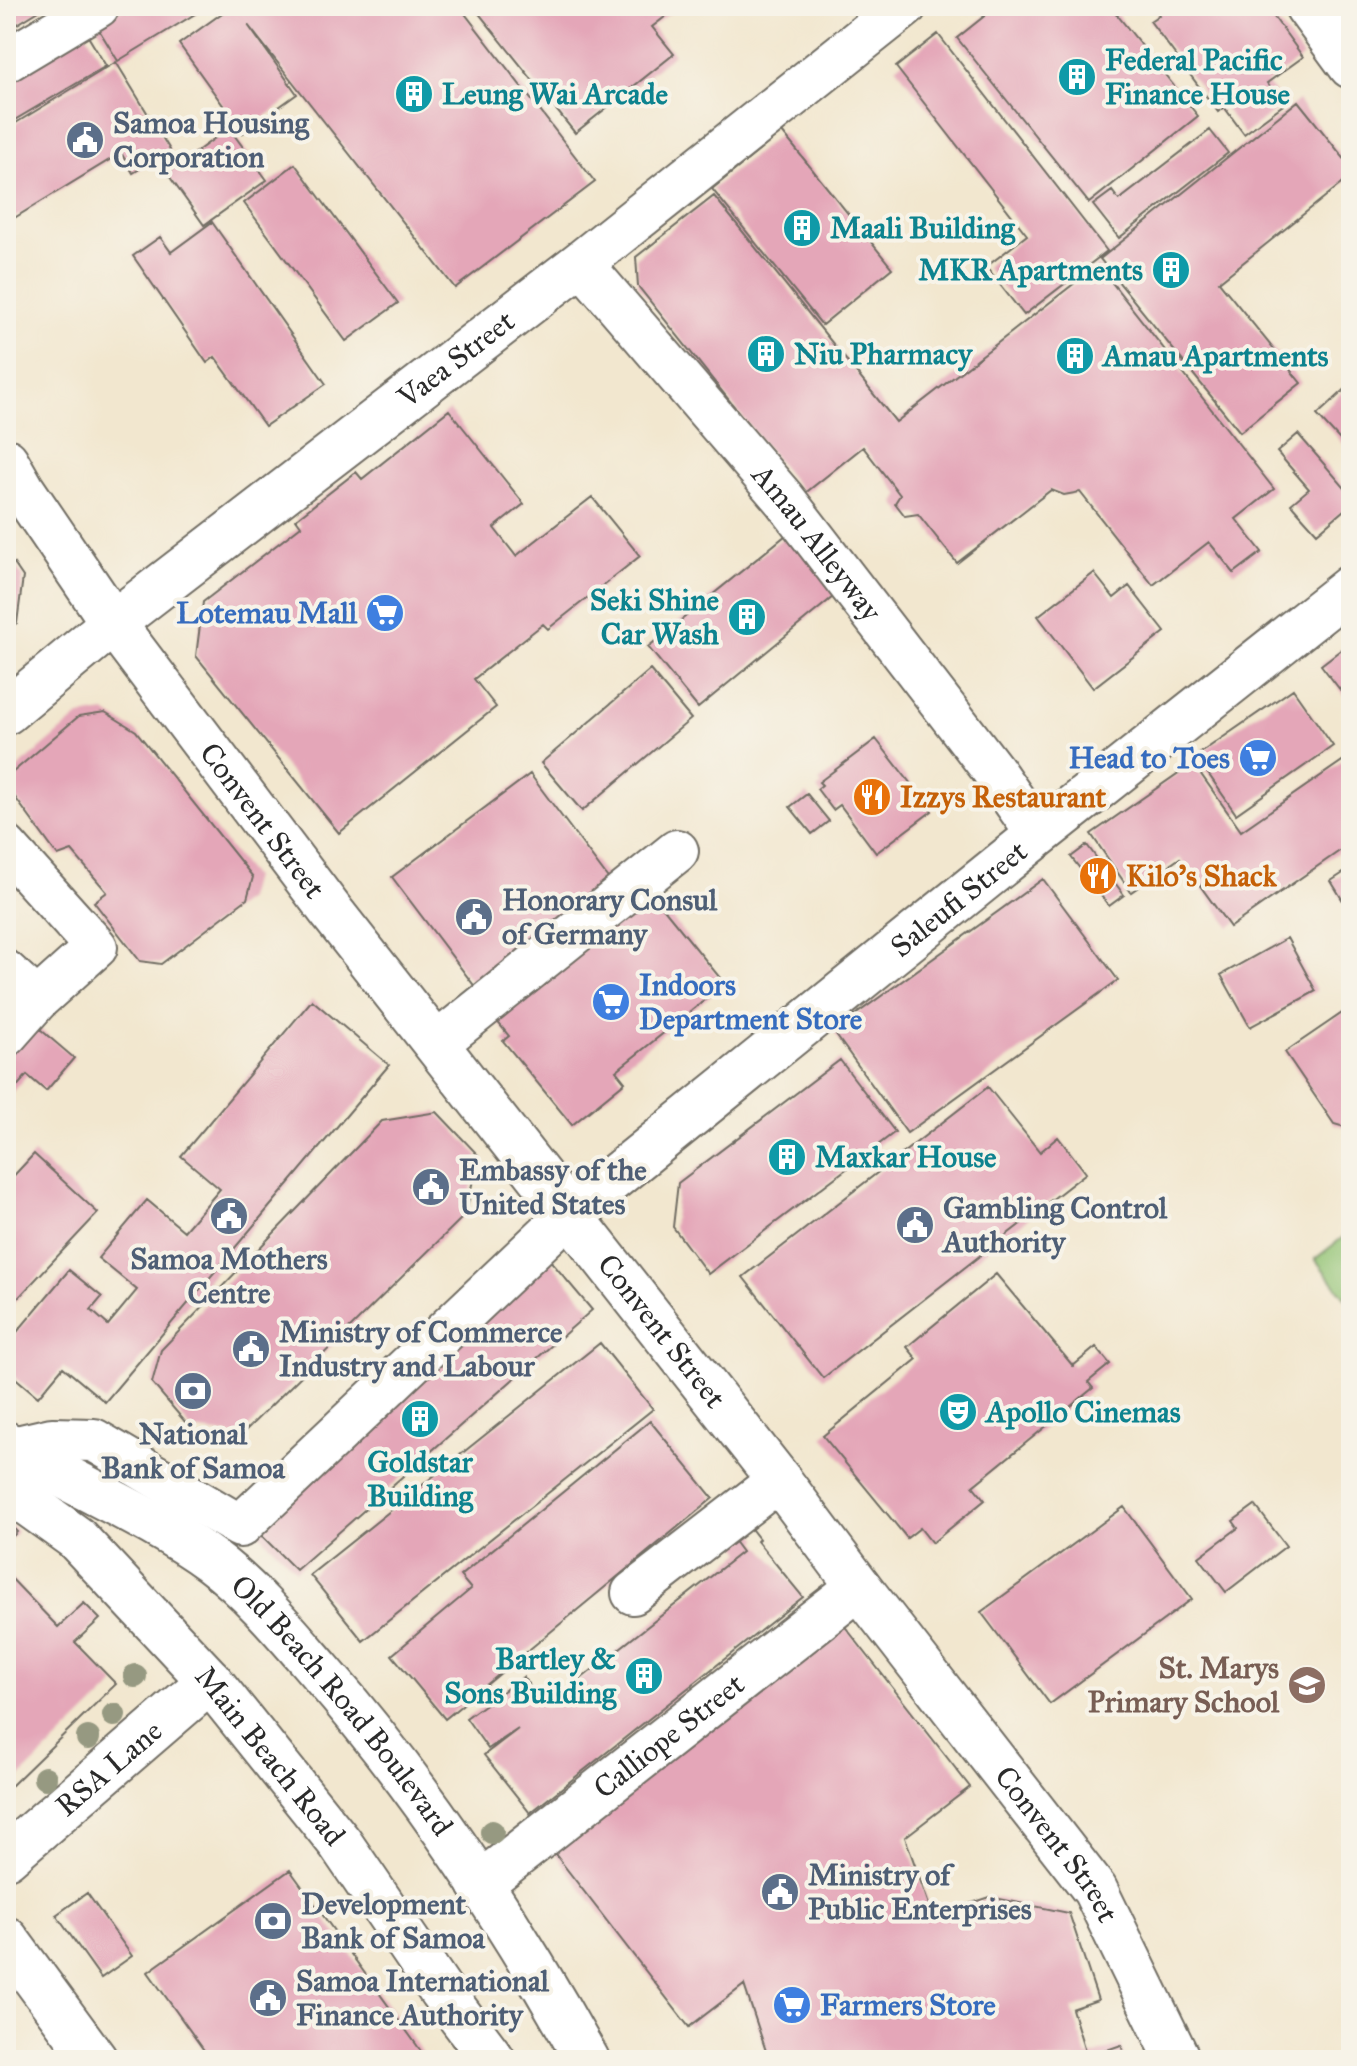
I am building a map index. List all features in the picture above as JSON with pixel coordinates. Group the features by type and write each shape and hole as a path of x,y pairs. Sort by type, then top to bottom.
{"main road":[{"name":"Vaea Street","path":"6,712 113,623 581,263 904,6"},
{"path":"1307,6 1351,66"},
{"name":"Convent Street","path":"11,483 330,910 779,1480 1095,1890 1178,2060"},
{"name":"Saleufi Street","path":"570,1213 1351,587"},
{"name":"Main Beach Road","path":"8,1460 76,1538 210,1681 340,1843 441,1991 493,2060"},
{"name":"Old Beach Road Boulevard","path":"8,1460 62,1477 136,1515 213,1562 274,1619 417,1789 538,1971 587,2060"},
{"name":"Calliope Street","path":"480,1884 859,1587"},
{"name":"RSA Lane","path":"6,1857 210,1681"},
{"path":"8,1944 95,2060"}],"street":[{"path":"6,61 98,6"},
{"name":"Amau Alleyway","path":"581,263 784,499 992,769 1038,835"},
{"path":"6,847 96,947 37,1000 6,1035"},
{"path":"436,1044 677,851"},
{"path":"6,972 37,1000"},
{"path":"8,1460 52,1439 94,1440 240,1526 570,1213"},
{"path":"633,1593 779,1480"}],"green space":[{"path":"1351,1231 1351,1305 1315,1259"}],"building":[{"path":"6,6 47,6 6,31"},
{"path":"127,6 208,6 118,61 96,25"},
{"name":"Leung Wai Arcade","path":"232,6 459,6 595,182 455,288 248,25 297,94 243,133 179,44"},
{"path":"473,6 679,6 652,27 674,54 575,133"},
{"name":"Federal Pacific Finance House","path":"997,6 1110,6 1198,116 1089,203 957,38"},
{"path":"1153,6 1266,6 1303,57 1267,83 1283,105 1244,134 1224,107 1218,112 1150,21 1159,15"},
{"path":"86,33 106,66 6,125 6,80"},
{"path":"938,34 1107,251 1024,315 986,267 1027,235 896,67"},
{"name":"Samoa Housing Corporation","path":"116,62 170,150 133,173 121,153 6,223 6,129"},
{"name":"MKR Apartments","path":"1298,101 1351,167 1351,176 1219,282 1301,383 1240,432 1100,259"},
{"path":"229,128 267,180 204,225 167,173"},
{"path":"1210,130 1228,153 1119,238 1093,205 1112,191 1119,200"},
{"name":"Maali Building","path":"782,132 892,268 822,325 712,189"},
{"path":"295,164 398,303 346,341 244,203"},
{"name":"Amau Apartments","path":"714,196 896,422 1098,265 1274,489 1236,519 1262,552 1234,573 1209,542 1153,585 1080,492 1064,495 1051,490 957,563 918,514 905,516 895,503 900,495 863,447 804,494 638,286 636,257"},
{"path":"212,222 326,384 265,426 215,357 207,363 133,256 160,237 171,252"},
{"path":"1351,384 1351,452 1317,415"},
{"name":"Lotemau Mall","path":"449,410 524,504 494,528 516,556 592,497 640,556 548,629 543,624 474,679 496,707 339,833 196,656 203,602 301,526 296,519 356,472 362,479"},
{"path":"1298,434 1351,495 1351,504 1317,533 1291,504 1309,489 1277,452"},
{"name":"Seki Shine Car Wash","path":"796,527 845,587 698,708 648,647"},
{"path":"6,552 23,577 17,623 6,630"},
{"path":"1094,573 1114,598 1129,586 1165,632 1093,688 1038,616"},
{"path":"1351,642 1351,704 1321,665"},
{"path":"650,670 691,719 582,811 541,763"},
{"path":"1293,689 1333,746 1236,814 1196,756"},
{"path":"105,712 136,731 253,877 247,899 161,964 140,961 94,902 107,892 72,851 58,856 6,785 6,778 79,716"},
{"name":"Izzys Restaurant","path":"876,739 932,811 876,853 840,805 833,810 817,789 822,785 819,782"},
{"path":"1351,755 1351,843 1230,927 1180,858 1131,892 1091,834 1193,763 1241,831"},
{"path":"530,774 613,885 476,988 392,877"},
{"path":"807,794 829,821 812,834 790,807"},
{"name":"Kilo's Shack","path":"1087,845 1124,895 1109,906 1071,857"},
{"path":"1351,868 1351,914 1331,881"},
{"path":"1043,879 1118,980 907,1133 833,1031"},
{"name":"Indoors Department Store","path":"652,894 725,984 616,1071 625,1082 572,1125 503,1041 509,1036 496,1020"},
{"path":"1287,938 1316,991 1250,1027 1221,975"},
{"name":"Samoa Mothers Centre","path":"312,1000 389,1065 105,1402 63,1367 38,1397 6,1370 6,1345 69,1270 102,1297 91,1310 108,1325 137,1290 98,1258 147,1200 184,1231 220,1189 181,1156"},
{"path":"1351,1007 1351,1129 1334,1124 1285,1052"},
{"path":"27,1018 74,1058 46,1091 27,1075 6,1099 6,1043"},
{"name":"Maxkar House","path":"840,1060 895,1132 708,1274 673,1227 678,1183"},
{"name":"Gambling Control Authority","path":"988,1087 1040,1152 1058,1137 1086,1173 823,1378 743,1277"},
{"path":"437,1112 478,1155 466,1214 240,1436 192,1430 152,1383 161,1350 382,1121"},
{"path":"34,1154 98,1213 6,1311 6,1184"},
{"name":"Goldstar Building","path":"549,1259 592,1310 296,1570 253,1527"},
{"name":"Apollo Cinemas","path":"996,1274 1073,1366 1096,1347 1110,1364 1088,1382 1093,1388 973,1486 985,1500 932,1543 920,1528 907,1538 823,1436 917,1359 907,1347"},
{"path":"600,1343 653,1409 363,1641 310,1575"},
{"path":"650,1421 713,1498 445,1719 392,1655 471,1589 460,1576"},
{"path":"1255,1505 1286,1546 1226,1592 1199,1557 1238,1528 1233,1521"},
{"path":"1124,1507 1192,1599 1050,1704 981,1612"},
{"name":"Bartley & Sons Building","path":"742,1517 759,1539 757,1541 803,1597 530,1813 484,1755 518,1729 488,1749 466,1718 523,1677 545,1707 742,1552 725,1529"},
{"path":"6,1520 17,1532 6,1543"},
{"path":"6,1573 58,1627 84,1603 100,1619 75,1642 116,1684 11,1786 6,1781"},
{"path":"836,1615 970,1787 905,1837 933,1916 990,1897 1069,1913 1098,2000 1072,2009 1087,2057 1121,2045 1126,2060 769,2060 744,1985 689,2027 545,1841"},
{"name":"Development Bank of Samoa","path":"290,1870 427,2060 211,2060 148,1972"},
{"path":"87,1893 132,1956 101,1978 56,1915"}],"place":[{"name":"Federal Pacific Finance House","path":"1077,77"},
{"name":"Leung Wai Arcade","path":"414,94"},
{"name":"Samoa Housing Corporation","path":"85,140"},
{"name":"Maali Building","path":"802,228"},
{"name":"MKR Apartments","path":"1171,270"},
{"name":"Niu Pharmacy","path":"766,354"},
{"name":"Amau Apartments","path":"1075,356"},
{"name":"Lotemau Mall","path":"385,613"},
{"name":"Seki Shine Car Wash","path":"747,617"},
{"name":"Head to Toes","path":"1258,758"},
{"name":"Izzys Restaurant","path":"872,797"},
{"name":"Kilo's Shack","path":"1098,876"},
{"name":"Honorary Consul of Germany","path":"474,917"},
{"name":"Indoors Department Store","path":"611,1002"},
{"name":"Maxkar House","path":"787,1157"},
{"name":"Embassy of the United States","path":"431,1187"},
{"name":"Samoa Mothers Centre","path":"229,1216"},
{"name":"Gambling Control Authority","path":"915,1225"},
{"name":"Ministry of Commerce Industry and Labour","path":"251,1349"},
{"name":"National Bank of Samoa","path":"193,1391"},
{"name":"Apollo Cinemas","path":"958,1412"},
{"name":"Goldstar Building","path":"420,1419"},
{"name":"Bartley & Sons Building","path":"644,1676"},
{"name":"St. Marys Primary School","path":"1307,1685"},
{"name":"Ministry of Public Enterprises","path":"780,1892"},
{"name":"Development Bank of Samoa","path":"273,1921"},
{"name":"Samoa International Finance Authority","path":"268,1998"},
{"name":"Farmers Store","path":"792,2005"}]}
